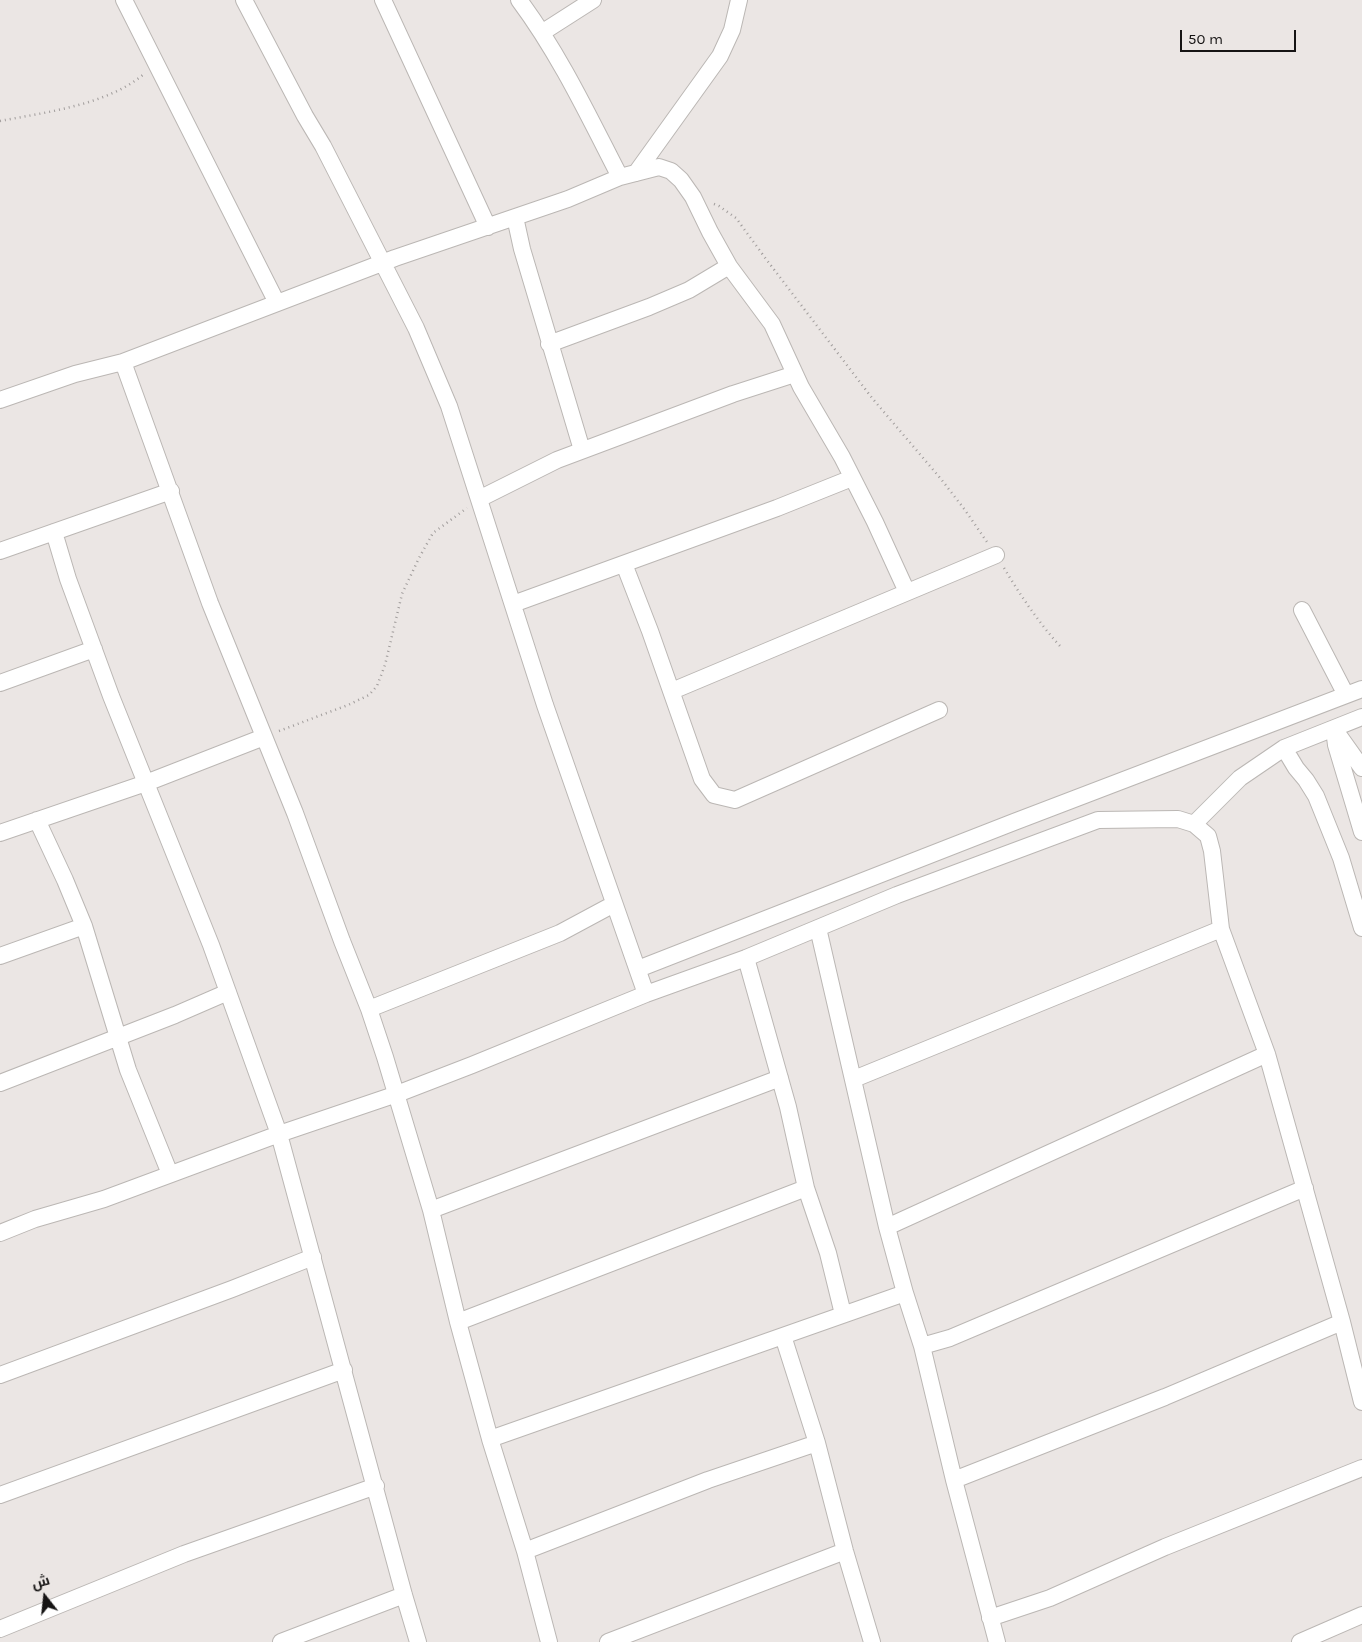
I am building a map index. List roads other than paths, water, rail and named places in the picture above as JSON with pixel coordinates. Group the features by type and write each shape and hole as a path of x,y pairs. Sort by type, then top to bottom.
{"street":[{"path":"124,0 277,303"},
{"path":"244,0 305,116 323,146 416,328 449,406 545,705 646,994"},
{"path":"383,0 488,227"},
{"path":"519,0 543,32 628,175"},
{"path":"543,32 593,0"},
{"path":"628,175 720,56 732,30 739,0"},
{"path":"0,400 75,374 123,362 382,263 488,227 628,175 660,167 671,171 681,180 693,198 729,266 772,324 795,374 852,478 907,592"},
{"path":"515,217 522,249 549,344 582,450"},
{"path":"549,344 649,307 688,290 729,266"},
{"path":"123,362 210,603 299,822 342,942 369,1009 397,1094 431,1210 458,1322 490,1439 525,1551 549,1642"},
{"path":"479,499 524,475 582,450 733,394 795,374"},
{"path":"513,604 801,499 852,478"},
{"path":"0,551 171,491"},
{"path":"54,532 68,579 124,731 228,992 279,1134 418,1642"},
{"path":"672,691 996,555"},
{"path":"624,564 672,691 702,780 714,795 735,800 938,710"},
{"path":"1302,610 1346,695"},
{"path":"0,683 94,649"},
{"path":"638,969 1362,689"},
{"path":"1194,824 1240,778 1284,748 1360,720"},
{"path":"1334,729 1362,768"},
{"path":"1334,729 1336,745 1362,832"},
{"path":"0,833 146,783 264,737"},
{"path":"1284,748 1316,796 1341,858 1362,928"},
{"path":"1088,794 1098,820"},
{"path":"0,1232 35,1219 104,1199 279,1134 397,1094 646,994 746,958 897,895 1098,820 1178,819 1194,824 1208,836 1212,851 1221,929 1267,1054 1342,1322 1362,1402"},
{"path":"37,820 84,926 128,1070 170,1174"},
{"path":"369,1009 560,933 614,904"},
{"path":"0,956 84,926"},
{"path":"818,928 887,1227 922,1346 996,1642"},
{"path":"854,1080 1221,929"},
{"path":"746,958 788,1107 806,1188 828,1254 843,1314"},
{"path":"0,1083 175,1015 228,992"},
{"path":"887,1227 1267,1054"},
{"path":"431,1210 780,1078"},
{"path":"458,1322 806,1188"},
{"path":"922,1346 950,1338 1305,1188"},
{"path":"0,1375 313,1257"},
{"path":"490,1439 905,1293"},
{"path":"954,1480 1165,1398 1342,1322"},
{"path":"783,1336 817,1443 845,1551 872,1642"},
{"path":"0,1495 344,1370"},
{"path":"525,1551 708,1480 817,1443"},
{"path":"990,1618 1050,1598 1157,1551 1362,1468"},
{"path":"4,1633 184,1554 376,1486"},
{"path":"608,1642 845,1551"},
{"path":"281,1642 404,1595"},
{"path":"1300,1642 1362,1615"}]}
